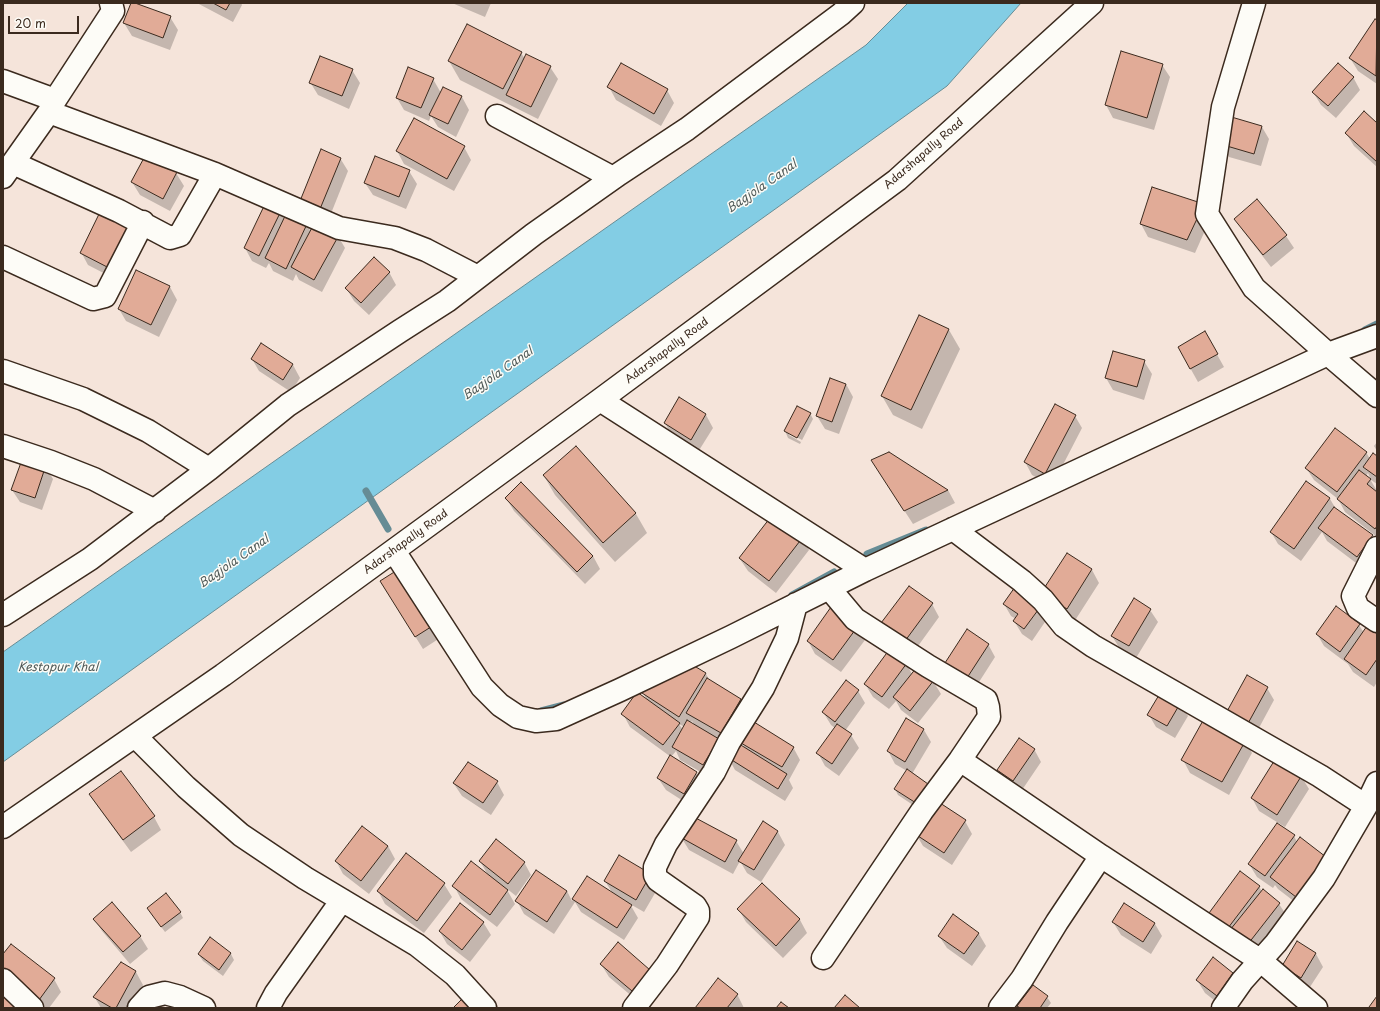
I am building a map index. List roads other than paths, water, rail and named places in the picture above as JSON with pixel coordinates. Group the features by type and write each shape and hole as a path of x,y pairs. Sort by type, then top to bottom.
{"street":[{"path":"111,3 112,11 52,106 8,170 143,222 170,238 180,235 215,174"},
{"path":"3,615 90,559 209,470 288,405 447,301 534,234 613,178 687,129 841,14 853,3"},
{"name":"Adarshapally Road","path":"3,827 223,675 600,400 897,180 1092,3"},
{"path":"1254,3 1223,107 1207,214 1254,288 1377,396"},
{"path":"3,81 52,106 339,228 396,238 420,248 478,278"},
{"path":"497,116 613,178"},
{"path":"3,257 92,299 105,296 143,222"},
{"path":"394,551 482,687 500,705 518,716 536,721 556,719 724,641 865,570 953,530 1323,350 1377,336"},
{"path":"3,371 83,399 148,431 209,470"},
{"path":"600,400 865,570"},
{"path":"3,446 51,462 94,479 155,511"},
{"path":"953,530 1022,581 1043,600 1064,626 1093,646 1313,772 1366,806"},
{"path":"1377,548 1353,596 1358,608 1377,621"},
{"path":"823,958 922,811 960,760 989,717 986,700 928,666 855,619 829,588"},
{"path":"634,1008 667,965 698,917 698,911 695,906 658,880 655,875 655,867 666,844 714,772 729,742 763,688 787,638 796,604"},
{"path":"135,736 186,787 242,835 305,878 417,945 455,975 485,1008"},
{"path":"960,760 1100,856 1261,961 1316,1008"},
{"path":"1223,1008 1242,981 1276,943 1324,878 1366,806 1377,783"},
{"path":"1000,1008 1022,979 1056,922 1100,856"},
{"path":"268,1008 276,993 342,900"},
{"path":"3,980 32,1008"},
{"path":"139,1008 149,997 165,993 180,997 204,1008"}],"water":[{"name":"Kestopur Khal","path":"908,3 1021,3 947,86 3,762 3,652 866,45"}],"waterway":[{"path":"1365,330 1377,324"},
{"path":"366,491 388,529"},
{"path":"867,554 926,530"},
{"path":"792,595 834,572"},
{"path":"541,711 564,705"}],"water label":[{"name":"Bagjola Canal","path":"762,187"},
{"name":"Bagjola Canal","path":"498,374"},
{"name":"Bagjola Canal","path":"234,562"}]}
